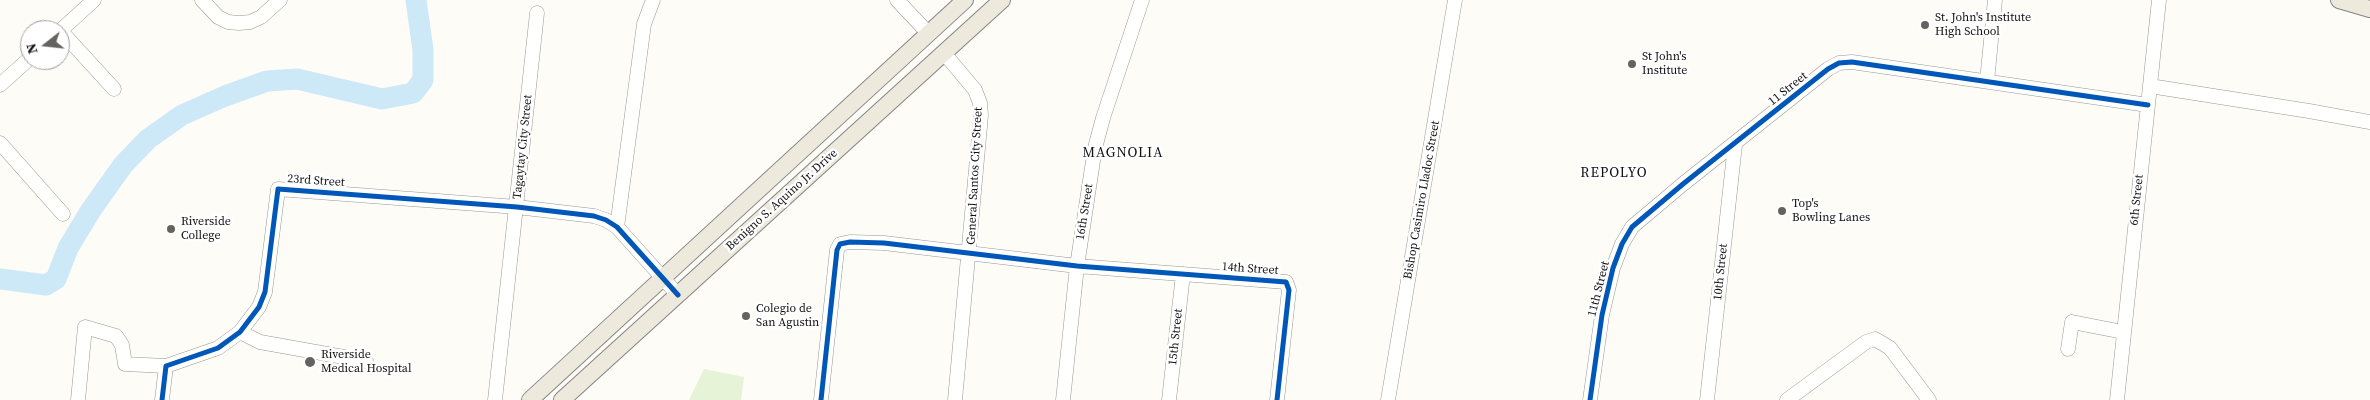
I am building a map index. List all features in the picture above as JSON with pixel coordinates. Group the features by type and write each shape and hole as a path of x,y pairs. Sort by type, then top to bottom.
{"main road":[{"name":"Benigno S. Aquino Jr. Drive","path":"530,400 966,0"},
{"name":"Benigno S. Aquino Jr. Drive","path":"566,399 1002,0"},
{"path":"2339,0 2370,9"},
{"path":"876,84 891,101"},
{"path":"749,199 764,216"}],"street":[{"path":"70,22 94,0"},
{"path":"202,0 218,17 228,22 239,23 250,22 261,17 280,0"},
{"path":"653,0 644,24 616,227 678,295"},
{"path":"897,0 929,34"},
{"name":"16th Street","path":"1064,400 1077,266 1096,148 1103,118 1142,0"},
{"name":"Bishop Casimiro Lladoc Street","path":"1388,400 1455,0"},
{"path":"1987,81 1996,0"},
{"name":"6th Street","path":"2117,400 2159,0"},
{"name":"Tagaytay City Street","path":"495,400 537,13"},
{"path":"70,42 114,89"},
{"name":"General Santos City Street","path":"944,53 975,90 980,103 981,115 970,253 955,400"},
{"name":"11 Street","path":"1735,145 1839,63 1858,63 2148,105"},
{"path":"0,85 20,67"},
{"path":"2150,86 2370,122"},
{"path":"0,143 63,214"},
{"name":"11th Street","path":"1590,400 1602,315 1613,268 1622,244 1632,228 1649,212 1735,145"},
{"name":"10th Street","path":"1707,400 1735,145"},
{"name":"23rd Street","path":"166,366 218,348 240,332 259,307 265,292 278,189 517,207 594,216 606,220 616,227"},
{"path":"821,400 837,250 840,244 850,242 970,253 1077,266 1183,274"},
{"name":"15th Street","path":"1169,400 1183,274"},
{"name":"14th Street","path":"1183,274 1286,282 1289,285 1277,400"},
{"path":"2068,349 2072,322 2123,332"},
{"path":"78,400 85,327 116,336 122,345 125,364 166,366 162,400"},
{"path":"240,332 260,342 366,361"},
{"path":"1787,400 1866,342 1875,339 1890,348 1929,400"},
{"path":"552,379 566,399"}],"green space":[{"path":"704,369 744,377 741,400 689,400"}],"waterway":[{"path":"0,279 46,285 56,279 68,248 91,210 123,165 148,139 182,115 225,96 267,81 297,79 382,99 413,93 423,80 423,50 416,0"}],"cycle path":[{"path":"1590,400 1602,315 1613,268 1622,244 1632,227 1828,69 1839,63 1852,62 2148,105"},
{"path":"162,400 166,366 218,348 240,332 259,307 265,292 278,189 517,207 594,216 606,220 617,227 678,295"},
{"path":"821,400 837,250 840,244 850,242 884,243 1077,266 1286,282 1289,290 1277,400"}],"place":[{"name":"St. John's Institute High School","path":"1925,25"},
{"name":"St John's Institute","path":"1632,64"},
{"name":"Top's Bowling Lanes","path":"1782,211"},
{"name":"Riverside College","path":"171,229"},
{"name":"Colegio de San Agustin","path":"746,316"},
{"name":"Riverside Medical Hospital","path":"310,362"}],"district":[{"name":"MAGNOLIA","path":"1123,153"},
{"name":"REPOLYO","path":"1614,173"}]}
